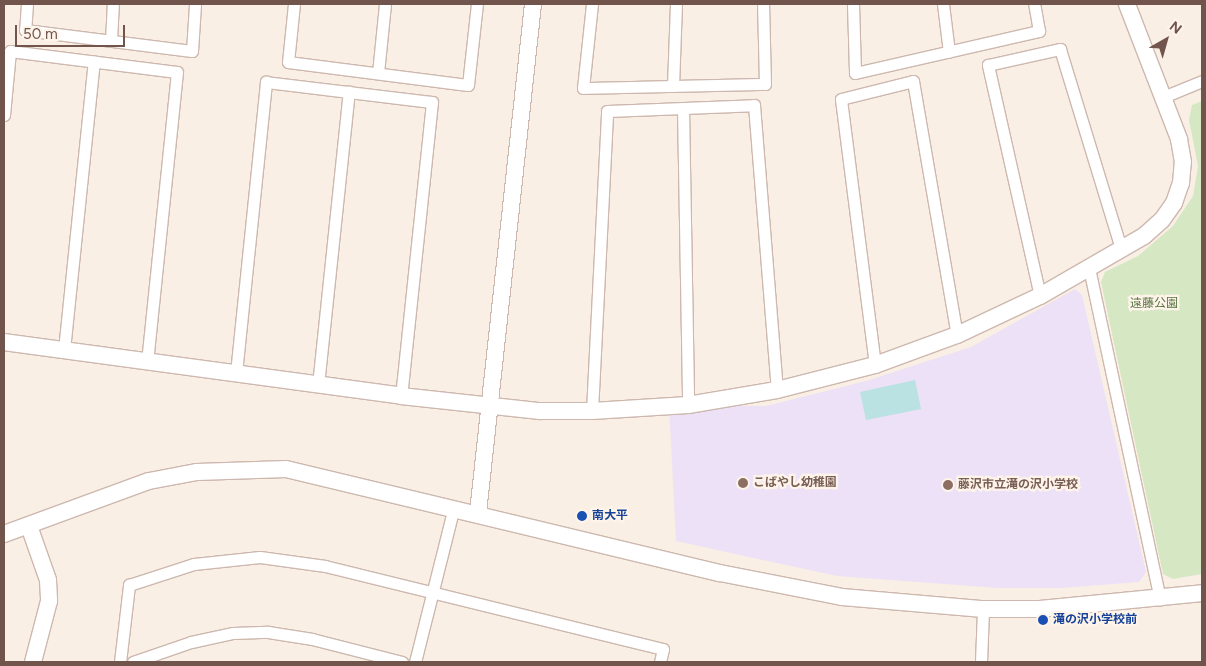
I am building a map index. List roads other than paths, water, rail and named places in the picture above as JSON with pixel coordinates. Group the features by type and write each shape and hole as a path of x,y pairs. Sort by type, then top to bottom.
{"street":[{"path":"27,4 26,30 192,51 195,4"},
{"path":"111,40 114,4"},
{"path":"294,4 288,62 468,85 477,4"},
{"path":"378,73 384,4"},
{"path":"478,513 533,4"},
{"path":"592,4 583,88 766,84 764,4"},
{"path":"673,86 676,4"},
{"path":"853,4 856,73 1039,31 1034,4"},
{"path":"943,4 949,52"},
{"path":"4,342 401,396 491,406 592,412 688,405 777,390 875,365 957,335 1040,296 1121,249 1162,220 1174,203 1181,183 1183,162 1179,139 1127,4"},
{"path":"1040,296 988,65 1060,49 1121,249"},
{"path":"4,115 10,51 176,72 147,361"},
{"path":"64,350 94,62"},
{"path":"875,365 841,99 913,81 957,335"},
{"path":"1163,97 1202,81"},
{"path":"236,373 266,82 432,102 401,396"},
{"path":"318,384 349,92"},
{"path":"592,412 607,111 754,106 777,390"},
{"path":"683,108 688,405"},
{"path":"1089,268 1160,599"},
{"path":"4,534 149,481 197,472 245,468 286,469 454,506 783,587 898,604 983,609 1057,608 1160,599 1202,593"},
{"path":"415,662 454,506"},
{"path":"29,526 48,580 49,601 33,662"},
{"path":"120,662 129,585 194,564 227,558 292,560 432,593 663,649 660,662"},
{"path":"981,662 983,609"},
{"path":"133,662 191,642 233,633 268,632 312,639 402,662"}],"water":[{"path":"915,380 921,409 866,420 860,392"}],"place":[{"name":"こばやし幼稚園","path":"743,483"},
{"name":"藤沢市立滝の沢小学校","path":"948,485"},
{"name":"南大平","path":"582,516"},
{"name":"滝の沢小学校前","path":"1043,620"}],"park label":[{"name":"遠藤公園","path":"1154,304"}]}
